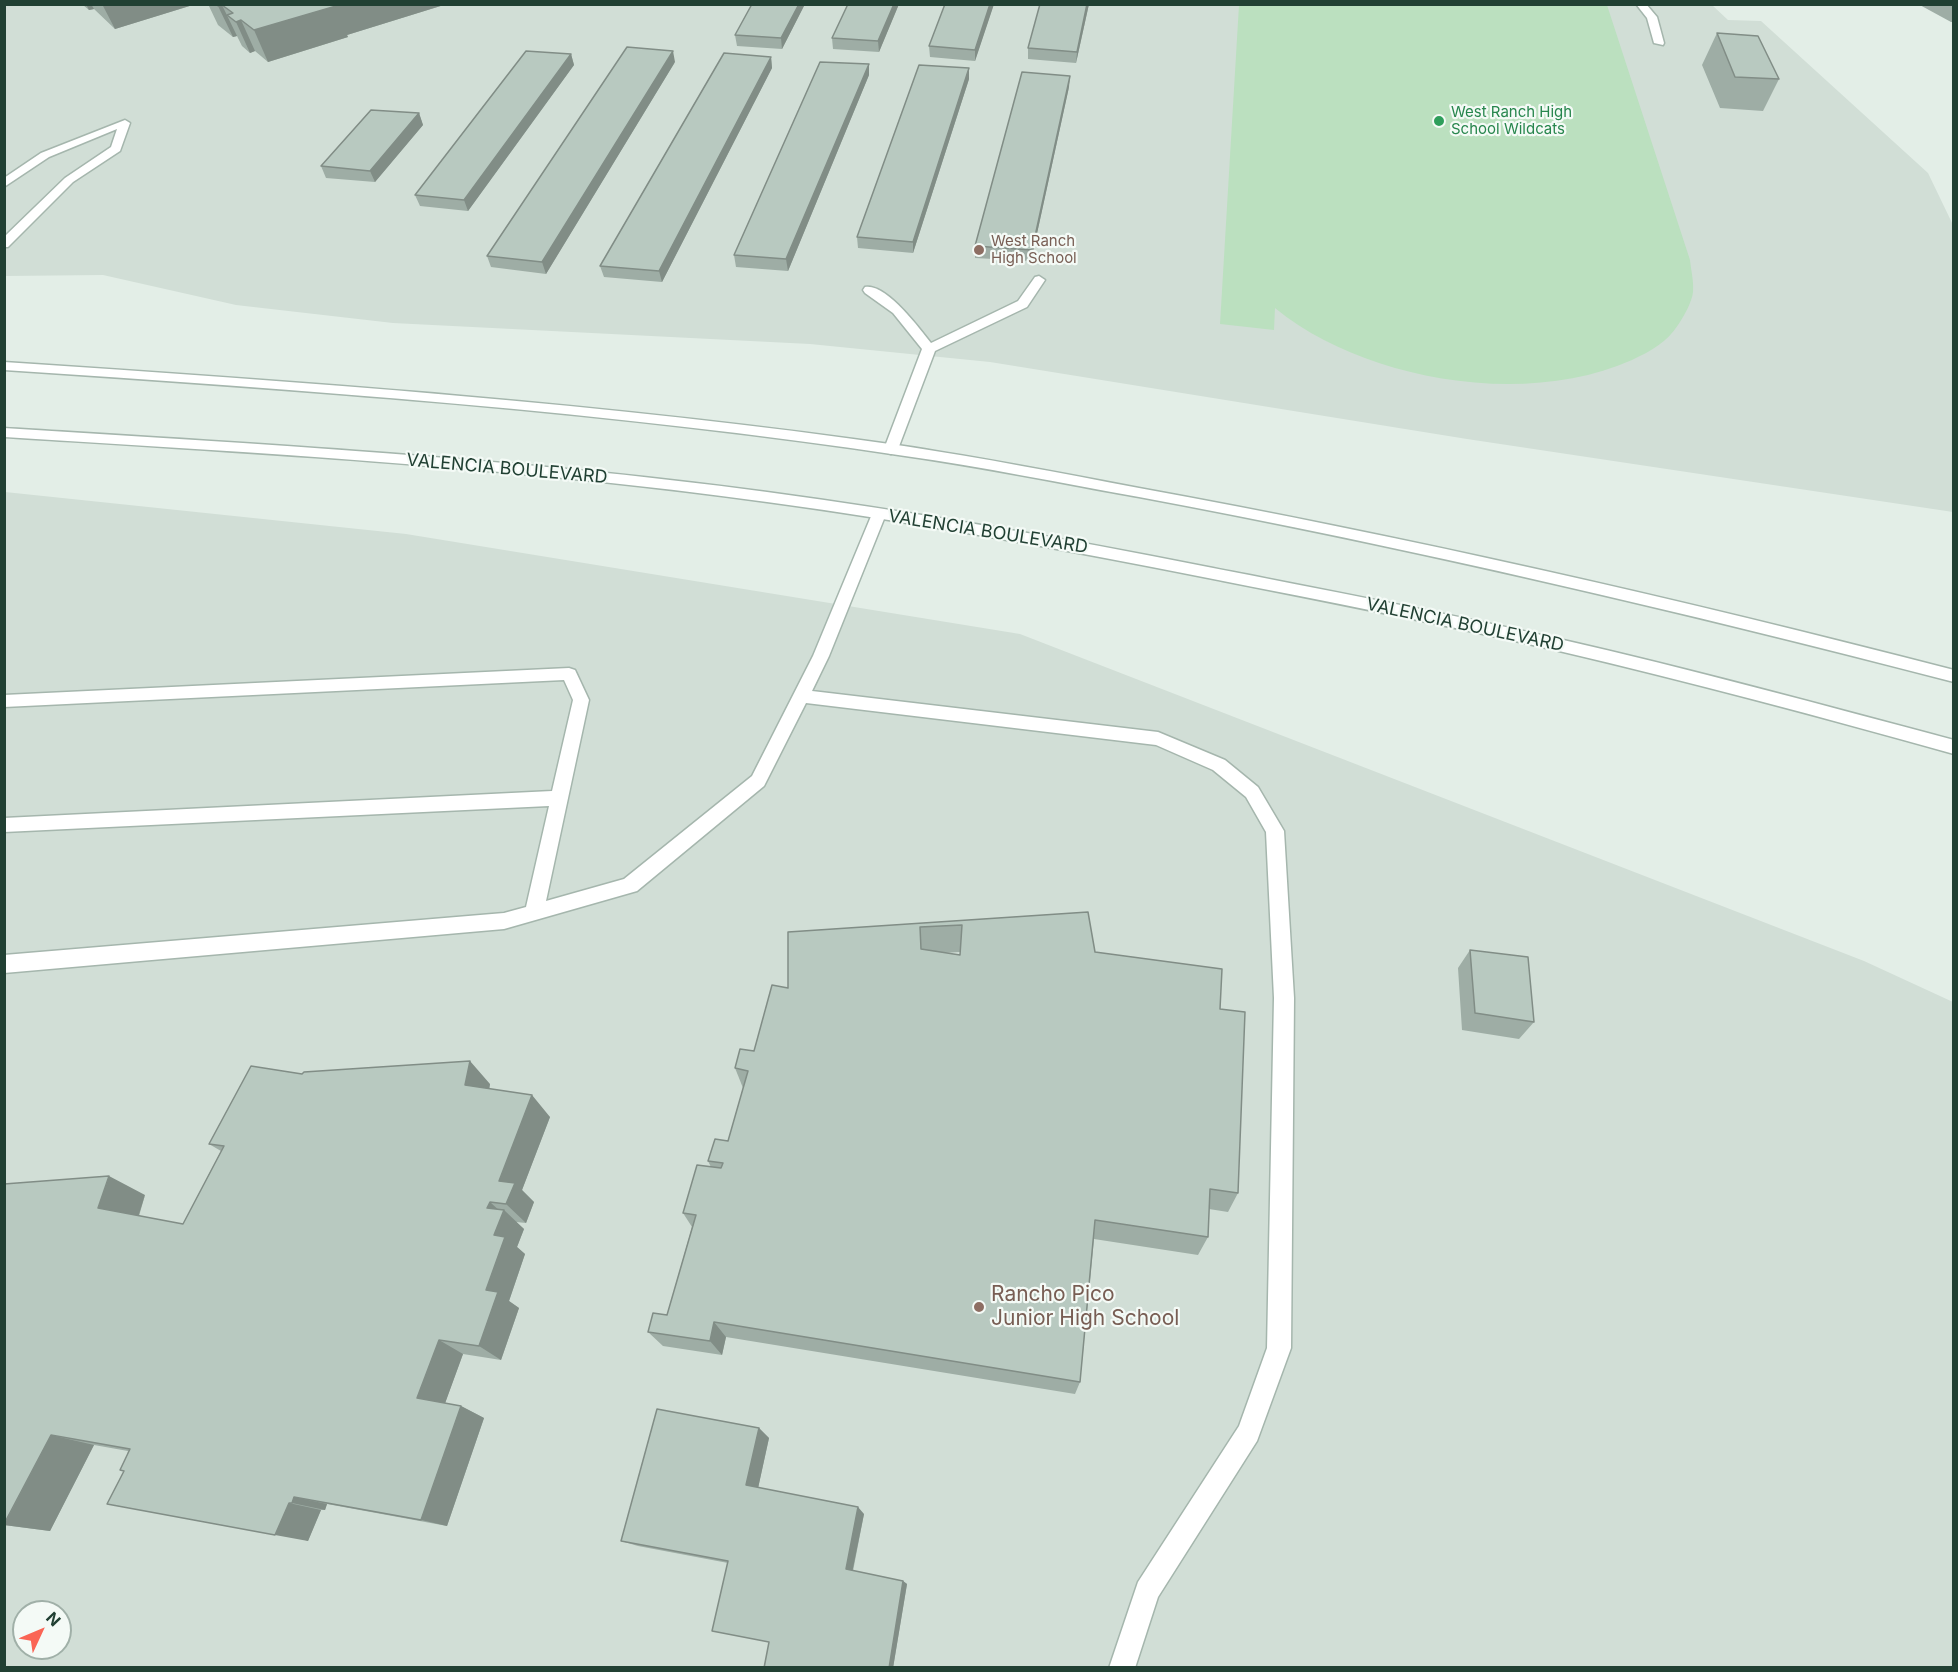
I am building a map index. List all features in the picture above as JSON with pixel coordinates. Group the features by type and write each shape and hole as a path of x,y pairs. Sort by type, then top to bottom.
{"street":[{"path":"1640,4 1652,17 1659,43"},
{"path":"4,184 14,175 64,146 125,123 116,149 69,180 4,244"},
{"path":"891,449 929,349 1023,304 1039,280"},
{"path":"869,290 897,310 929,349"},
{"path":"4,366 419,394 644,416 891,449 1321,526 1540,573 1953,676"},
{"name":"VALENCIA BOULEVARD","path":"4,432 495,466 700,488 879,514 1075,546 1557,645 1953,747"},
{"path":"4,964 504,921 630,885 758,781 821,656 879,514"},
{"path":"4,701 569,674 581,700 534,913"},
{"path":"801,696 1158,739 1219,765 1252,792 1275,831 1284,998 1279,1348 1249,1433 1147,1591 1122,1668"},
{"path":"4,825 560,798"}],"shaded area":[{"name":"West Ranch High School","path":"4,5 1712,5 1728,20 1761,21 1928,173 1953,225 1953,512 1467,439 990,362 810,344 393,323 236,305 103,275 5,276"},
{"name":"Rancho Pico Junior High School","path":"5,492 406,534 1020,634 1864,961 1953,1002 1953,1667 5,1668"}],"green space":[{"path":"1239,5 1607,5 1690,260 1692,296 1674,331 1658,346 1646,353 1603,371 1539,383 1506,384 1441,378 1379,363 1324,340 1275,308 1274,330 1220,324"}],"building":[{"path":"217,4 335,4 336,6 254,30 241,20 236,22 227,15 233,13"},
{"path":"752,4 799,4 781,38 735,35"},
{"path":"848,4 894,4 878,41 832,38"},
{"path":"945,4 990,4 975,50 929,46"},
{"path":"1040,4 1087,4 1077,52 1028,48"},
{"path":"1717,33 1758,36 1779,79 1735,77"},
{"path":"627,47 673,51 542,262 487,256"},
{"path":"526,51 571,54 464,200 415,195"},
{"path":"724,53 771,57 659,271 600,266"},
{"path":"820,62 869,64 786,259 734,255"},
{"path":"919,65 969,68 913,242 857,237"},
{"path":"1022,72 1070,76 1032,250 975,246"},
{"path":"371,110 419,113 370,171 321,166"},
{"path":"1088,912 1095,952 1222,969 1220,1009 1245,1012 1238,1193 1210,1189 1208,1237 1095,1220 1080,1382 714,1322 710,1341 648,1332 653,1313 667,1315 696,1215 683,1213 697,1165 721,1168 723,1163 708,1161 715,1139 728,1141 748,1071 735,1068 740,1049 754,1051 772,985 788,988 788,932","holes":["962,925 960,955 921,949 920,927"]},
{"path":"1470,950 1528,957 1534,1022 1475,1013"},
{"path":"470,1061 465,1085 532,1095 499,1181 515,1183 506,1204 490,1202 487,1208 504,1210 494,1235 505,1237 486,1290 498,1292 479,1346 439,1340 417,1398 461,1406 421,1520 294,1497 275,1535 107,1504 124,1471 120,1470 130,1449 51,1435 4,1524 4,1184 109,1176 98,1208 183,1224 224,1146 209,1144 251,1066 302,1074 304,1072"},
{"path":"657,1409 759,1428 746,1485 858,1507 846,1569 903,1581 889,1668 764,1668 769,1642 712,1631 728,1561 621,1541"}],"place":[{"name":"West Ranch High School Wildcats","path":"1439,121"},
{"name":"West Ranch High School","path":"979,250"},
{"name":"Rancho Pico Junior High School","path":"979,1307"}]}
